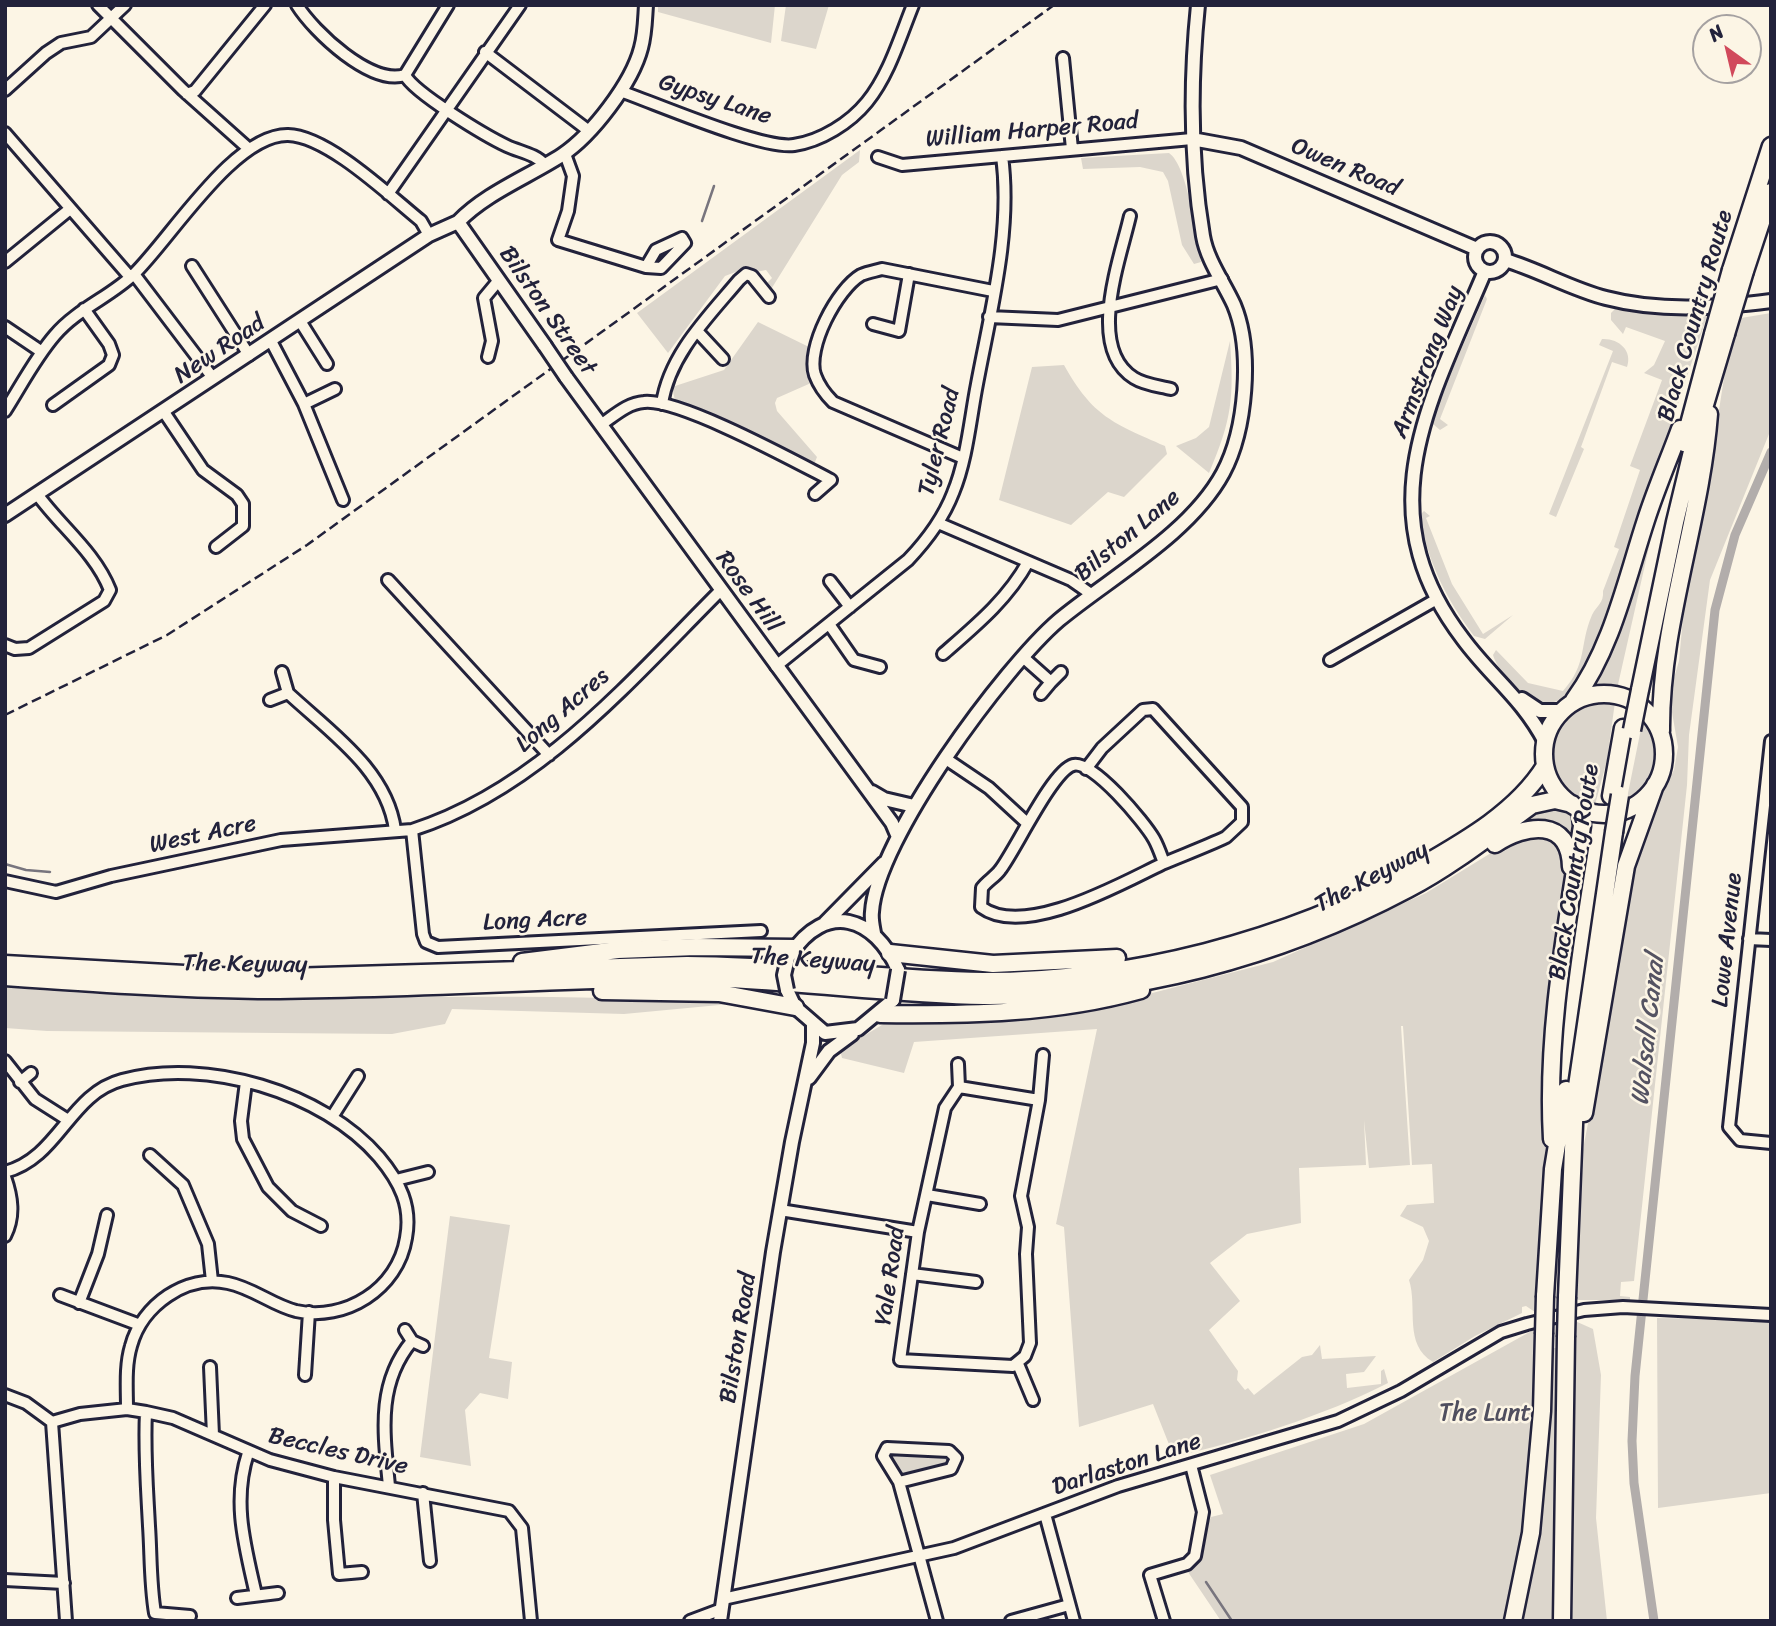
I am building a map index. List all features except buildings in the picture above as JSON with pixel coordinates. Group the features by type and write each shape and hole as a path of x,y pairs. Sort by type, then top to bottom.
{"highway":[{"name":"Black Country Route","path":"1513,1621 1531,1533 1542,1411 1545,1296 1553,1169 1609,832 1635,689 1696,435 1704,387 1771,146"},
{"name":"Black Country Route","path":"1738,271 1771,192"},
{"path":"1655,785 1643,799 1620,811 1602,813 1576,806 1553,786 1545,766 1545,743 1550,726 1586,684 1605,644 1647,518 1704,387"},
{"path":"1573,1174 1626,866 1664,760 1661,737 1663,678 1705,452 1704,387"},
{"path":"1567,707 1603,694 1629,699 1650,715 1661,737"},
{"name":"The Keyway","path":"5,964 256,978 743,965 920,979 1029,979 1145,964 1249,939 1356,898 1440,855 1533,787 1545,766"},
{"name":"The Keyway","path":"5,977 147,987 256,990 740,978 937,994 1024,995 1116,985 1241,959 1307,937 1410,888 1532,805 1555,800 1576,806"},
{"path":"1553,1169 1550,1102 1554,1021 1582,826 1576,806"},
{"path":"1410,888 1435,880 1506,836 1532,827 1550,831 1564,843 1571,862 1571,897"},
{"name":"Black Country Route","path":"1562,1621 1566,1337 1575,1100 1609,832"},
{"path":"890,953 939,961 1040,964 1155,953 1249,939"},
{"path":"475,971 537,958 618,950 696,947 791,953"},
{"path":"880,1014 975,1015 1030,1011 1108,999 1241,959"},
{"path":"488,986 719,993 795,1007"}],"main road":[{"name":"New Road","path":"5,515 429,235 458,222 470,210 565,153 589,131 621,91 641,48 646,5"},
{"name":"Bilston Lane","path":"914,806 979,712 1024,658 1057,622 1194,511 1217,482 1230,456 1242,405 1242,345 1238,317 1203,240 1192,139 1191,71 1198,5"},
{"name":"Owen Road","path":"1192,139 1241,148 1477,249"},
{"name":"Bilston Street","path":"458,222 602,424"},
{"path":"1488,242 1498,244 1505,253 1506,260 1497,271 1485,271 1476,262 1477,249 1488,242"},
{"path":"1506,260 1604,298 1636,304 1678,308 1771,301"},
{"name":"Armstrong Way","path":"1485,271 1420,428 1413,460 1411,498 1415,535 1437,598 1463,639 1510,690 1545,743"},
{"name":"Rose Hill","path":"602,424 720,592 892,823 898,837"},
{"name":"Armstrong Way","path":"1510,690 1540,711 1567,707"},
{"name":"Rose Hill","path":"862,783 884,799 914,806"},
{"path":"874,933 872,912 887,860 914,806"},
{"path":"823,925 842,919 855,922 874,933 890,953 898,970 894,1000 880,1014 858,1029 825,1033 813,1026 795,1007 784,975 791,953 823,925 887,860"},
{"name":"Bilston Road","path":"721,1609 780,1210 805,1084 813,1026"},
{"name":"Bilston Road","path":"805,1084 829,1051 858,1029"}],"street":[{"path":"98,5 187,94 248,149"},
{"path":"5,90 46,53 61,43 91,37 125,5"},
{"path":"187,94 195,91 265,5"},
{"path":"297,5 307,21 349,57 395,78 405,75 448,5"},
{"path":"388,194 520,5"},
{"name":"Gypsy Lane","path":"621,91 748,137 792,145 846,123 867,102 889,64 913,5"},
{"path":"485,52 589,131"},
{"path":"1050,67 1063,62 1072,149"},
{"path":"405,75 409,81 447,109 495,140 537,157 545,165"},
{"path":"5,133 132,276 213,378"},
{"path":"5,411 42,352 84,309 132,276 248,149 267,139 298,136 322,147 421,221 429,235"},
{"name":"William Harper Road","path":"877,157 902,165 1192,139"},
{"path":"565,153 574,170 568,212 558,240 646,267"},
{"name":"Tyler Road","path":"776,666 908,559 937,523 954,489 963,458 1005,215 1006,190 1002,156"},
{"path":"5,262 70,209"},
{"path":"1130,216 1109,310 1108,333 1120,364 1136,379 1171,389"},
{"path":"192,266 249,355"},
{"path":"963,458 833,402 823,391 814,373 815,355 826,317 860,276 882,269 993,291"},
{"path":"662,404 665,385 675,363 697,331 739,280 746,274 756,279 769,297"},
{"path":"873,324 899,331 909,274"},
{"path":"989,317 1048,321 1109,310 1222,279"},
{"path":"488,357 492,341 484,298 499,280"},
{"path":"53,405 109,365 113,355 109,344 84,309"},
{"path":"300,321 327,364"},
{"path":"5,327 42,352"},
{"path":"697,331 723,359"},
{"path":"271,341 304,404 343,500"},
{"path":"304,404 335,389"},
{"path":"602,424 634,404 647,401 662,404 744,436 831,480 815,494"},
{"path":"164,412 203,470 237,495 243,504 243,526 216,547"},
{"path":"5,645 15,649 29,648 104,601 110,590 86,548 61,525 37,494"},
{"path":"937,523 1078,584 1091,594"},
{"path":"943,654 999,604 1015,586 1028,562"},
{"path":"388,580 549,755"},
{"path":"830,581 850,607"},
{"name":"Long Acres","path":"412,830 471,805 549,755 720,592"},
{"path":"1330,660 1437,598"},
{"path":"829,624 855,660 880,667"},
{"path":"1024,658 1051,682"},
{"path":"282,672 288,693 378,781 392,806 396,830"},
{"path":"1041,694 1061,672"},
{"path":"270,700 288,693"},
{"path":"1086,769 1110,740 1143,710 1153,709 1242,807 1243,819 1238,829 1226,837 1082,902 1017,917 990,913 981,906 982,888 999,872 1027,823 1069,767 1077,764 1108,785 1133,811 1154,839 1164,863"},
{"name":"Lowe Avenue","path":"1771,741 1729,1127 1740,1140 1771,1143"},
{"path":"946,759 989,788 1027,823"},
{"name":"West Acre","path":"5,881 56,892 111,876 283,840 412,830"},
{"name":"Long Acre","path":"412,830 423,934 426,942 438,947 761,931"},
{"path":"1749,939 1771,940"},
{"path":"1033,1400 1018,1364 1029,1351 1030,1343 1026,1254 1028,1227 1021,1196 1039,1100 1043,1055"},
{"path":"7,1064 35,1099 68,1120"},
{"path":"958,1065 959,1087 1039,1100"},
{"path":"20,1082 31,1073"},
{"path":"5,1236 12,1216 12,1198 5,1174 38,1157 90,1095 121,1080 186,1074 246,1082 299,1098 332,1117 376,1153 396,1180 405,1197 408,1230 401,1258 391,1276 366,1299 321,1314 282,1306 237,1285 212,1281 187,1286 164,1298 140,1325 131,1344 126,1365 127,1409"},
{"path":"332,1117 358,1076"},
{"path":"246,1082 241,1121 243,1139 268,1187 292,1211 321,1226"},
{"path":"338,1084 348,1090"},
{"name":"Yale Road","path":"959,1087 945,1108 918,1231 900,1360 1003,1367 1018,1364"},
{"path":"150,1155 183,1185 208,1244 212,1281"},
{"path":"396,1180 428,1172"},
{"path":"927,1195 980,1204"},
{"path":"780,1210 918,1231"},
{"path":"79,1303 98,1254 107,1215"},
{"path":"912,1274 976,1282"},
{"path":"60,1295 140,1325"},
{"name":"Darlaston Lane","path":"690,1621 721,1609 983,1539 1109,1489 1338,1421 1401,1391 1501,1332 1527,1324 1584,1310 1623,1307 1771,1315"},
{"path":"305,1375 309,1312"},
{"path":"389,1486 383,1421 385,1399 399,1357 418,1343 405,1330"},
{"path":"210,1367 213,1435"},
{"path":"5,1395 26,1403 52,1422 66,1621"},
{"name":"Beccles Drive","path":"52,1422 80,1413 127,1409 146,1412 173,1418 247,1453 334,1477 503,1509 515,1517 522,1528 531,1621"},
{"path":"146,1412 143,1460 149,1527 149,1572 155,1613 190,1616"},
{"path":"899,1482 951,1469 956,1458 949,1451 887,1448 883,1457 885,1465 899,1482 937,1621"},
{"path":"247,1453 240,1476 239,1513 256,1595"},
{"path":"1164,1621 1150,1575 1187,1564 1195,1556 1203,1512 1191,1465"},
{"path":"334,1477 334,1520 339,1574 362,1572"},
{"path":"423,1493 430,1560"},
{"path":"1045,1514 1074,1621"},
{"path":"5,1580 64,1583"},
{"path":"237,1598 278,1593"},
{"path":"1011,1621 1069,1605"}],"green space":[{"path":"658,5 775,5 771,43 658,12"},
{"path":"786,5 829,5 816,49 781,41"},
{"path":"860,150 859,162 842,175 770,291 765,285 772,278 766,270 756,272 746,268 725,276 668,353 637,313"},
{"path":"1169,153 1176,160 1190,203 1201,262 1194,264 1182,245 1168,181 1163,172 1140,167 1083,169 1081,158"},
{"path":"1485,295 1487,299 1440,419 1448,425 1440,430 1433,424 1432,416"},
{"path":"1615,309 1654,314 1708,313 1595,656 1567,698 1544,705 1529,698 1513,685 1500,670 1493,655 1496,650 1528,683 1563,691 1580,663 1588,626 1600,604 1619,549 1614,547 1640,470 1630,466 1662,380 1644,373 1654,365 1665,341 1626,327 1623,334 1611,320 1611,313"},
{"path":"1771,313 1771,429 1710,580 1689,735 1687,785 1634,1281 1621,1282 1620,1296 1630,1297 1630,1300 1577,1300 1580,1165 1620,956 1631,876 1652,812 1674,770 1678,747 1669,695 1679,661 1685,595 1701,524 1727,359 1741,318"},
{"path":"758,322 809,347 806,362 811,383 777,398 775,403 777,411 817,457 813,467 676,405 672,387 724,370"},
{"path":"1602,339 1623,346 1628,355 1627,367 1612,362 1581,447 1584,449 1556,517 1549,514 1613,351 1599,345"},
{"path":"1230,341 1230,408 1223,438 1209,473 1176,446 1196,438 1209,427"},
{"path":"1064,365 1095,407 1118,424 1165,446 1167,454 1124,497 1108,492 1071,525 999,500 1032,367"},
{"path":"1658,507 1617,689 1601,689 1583,694"},
{"path":"1424,511 1430,516 1426,518 1452,584 1483,634 1513,615 1485,639 1474,636 1439,579 1423,532 1420,515"},
{"path":"1615,702 1607,760 1595,805 1575,795 1562,781 1555,765 1554,747 1559,730 1570,716 1586,705"},
{"path":"1644,714 1657,738 1658,763 1647,786 1626,803"},
{"path":"1541,806 1566,808 1572,821 1571,845 1549,828 1537,823 1510,829"},
{"path":"1525,832 1555,840 1568,863 1535,1312 1526,1306 1522,1307 1522,1313 1475,1336 1433,1362 1418,1346 1413,1325 1409,1280 1423,1260 1429,1241 1423,1227 1400,1216 1407,1205 1434,1203 1432,1164 1412,1165 1401,1026 1410,1165 1369,1168 1364,1120 1366,1165 1299,1168 1301,1223 1247,1234 1210,1263 1240,1301 1209,1330 1238,1371 1237,1380 1245,1390 1248,1388 1254,1395 1302,1357 1312,1355 1320,1345 1322,1359 1376,1356 1364,1372 1346,1374 1347,1388 1381,1384 1381,1371 1384,1369 1388,1383 1284,1426 1174,1457 1153,1404 1079,1427 1064,1227 1056,1224 1097,1029 914,1042 904,1073 842,1058 840,1050 887,1022 1125,1000 1273,962 1426,893"},
{"path":"5,987 186,997 549,997 730,1004 624,1014 452,1009 445,1024 392,1034 47,1031 5,1028"},
{"path":"450,1216 510,1225 489,1358 512,1362 508,1399 480,1393 465,1410 471,1466 420,1457"},
{"path":"1657,1318 1771,1320 1771,1493 1658,1508"},
{"path":"1575,1321 1593,1329 1601,1375 1596,1518 1607,1621 1569,1621"},
{"name":"The Lunt","path":"1535,1329 1535,1435 1528,1508 1506,1621 1221,1621 1188,1572 1195,1568 1202,1555 1211,1517 1223,1514 1210,1475 1364,1424"},
{"path":"1549,1348 1560,1348 1555,1621 1517,1621"},
{"path":"889,1452 948,1455 950,1462 900,1477 888,1461"}],"waterway":[{"path":"702,221 714,186"},
{"name":"Walsall Canal","path":"1654,1621 1634,1483 1632,1441 1635,1376 1715,610 1735,535 1771,452"},
{"path":"5,864 26,870 50,872"},
{"path":"1206,1582 1232,1621"}],"railway":[{"path":"5,715 167,635 307,545 1054,5"}]}
